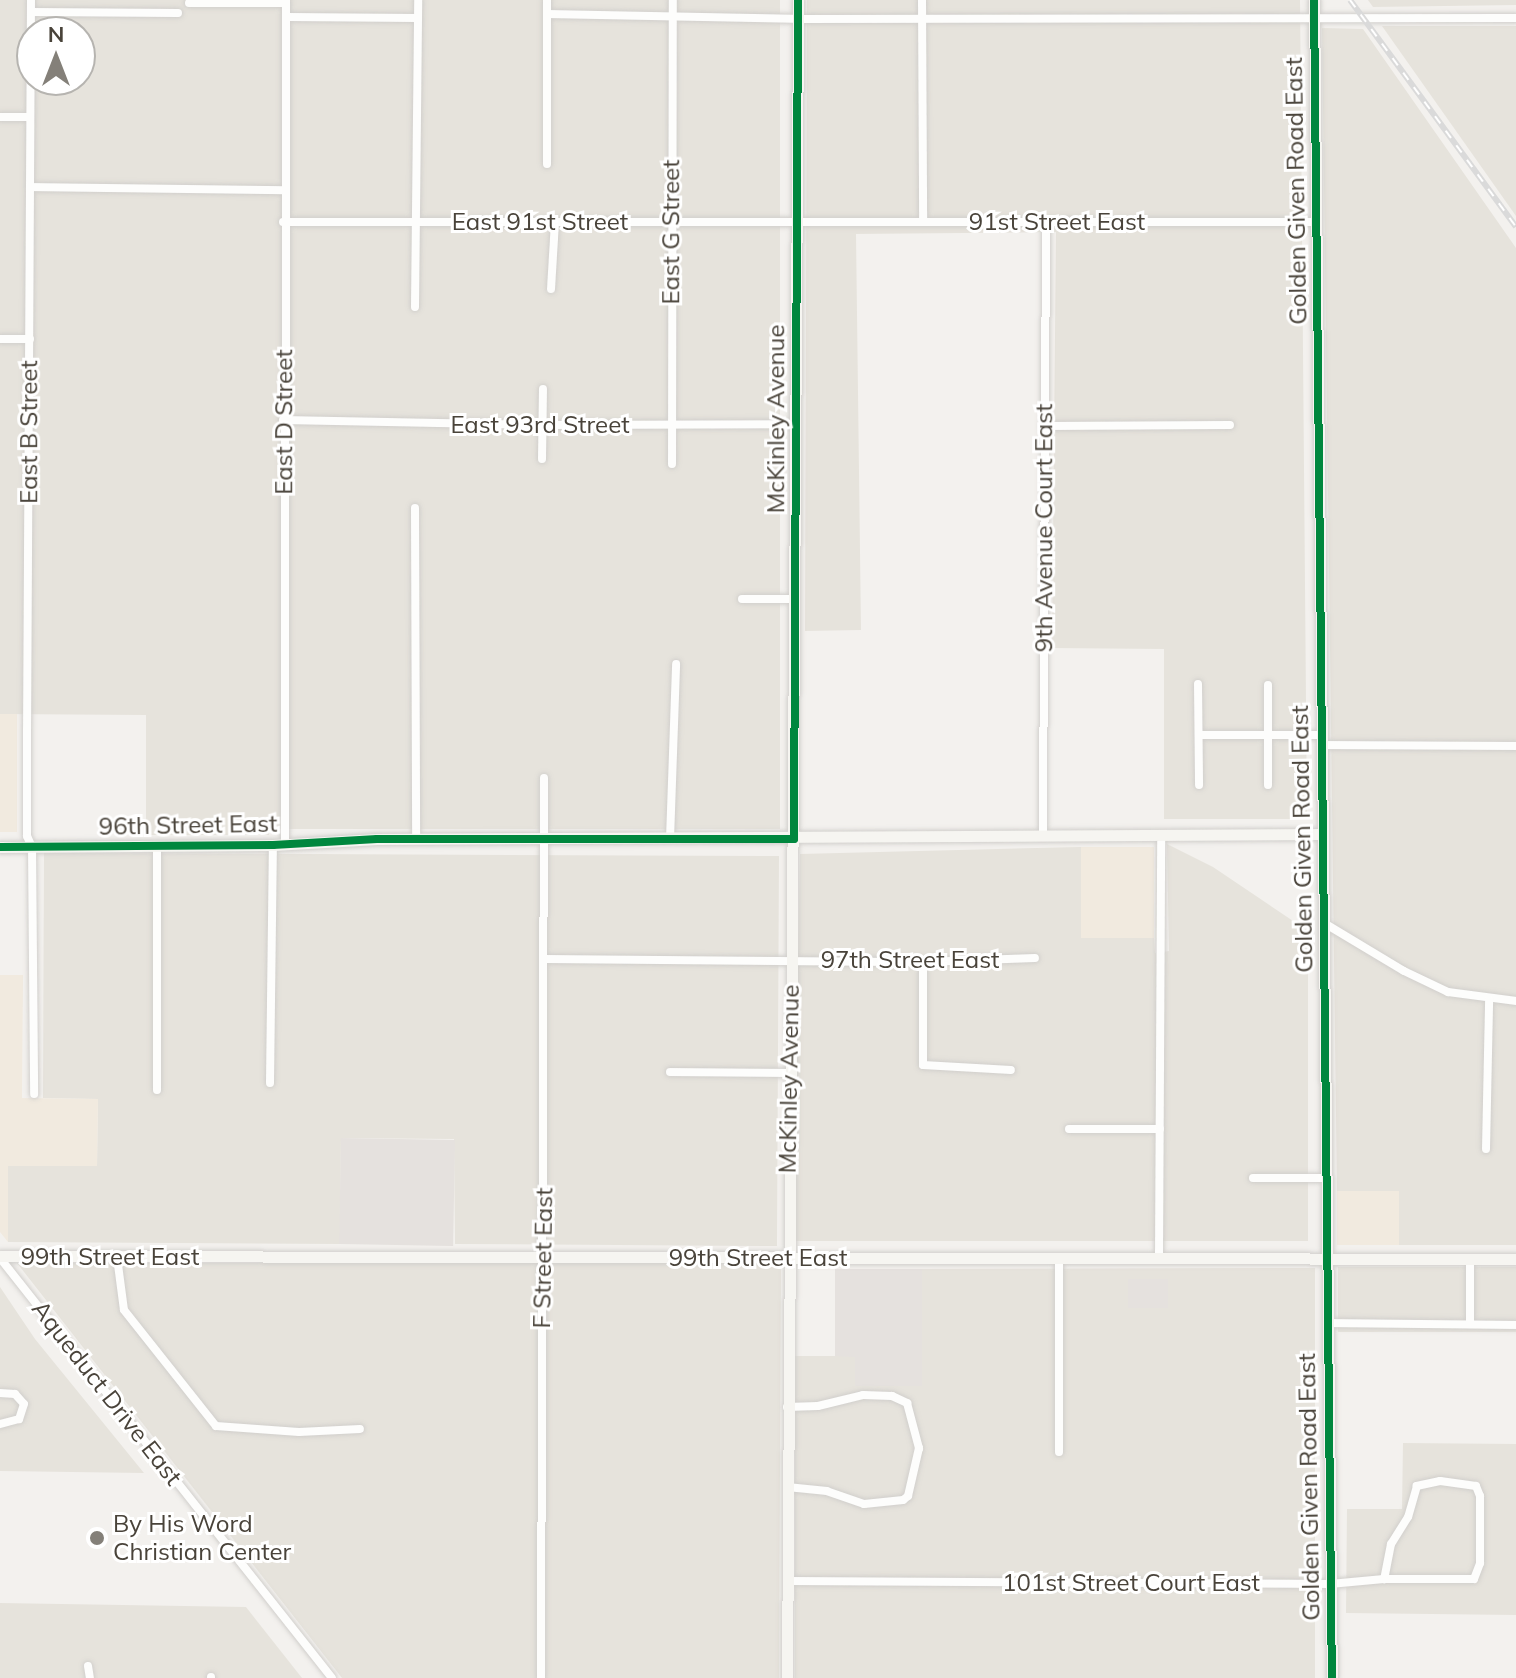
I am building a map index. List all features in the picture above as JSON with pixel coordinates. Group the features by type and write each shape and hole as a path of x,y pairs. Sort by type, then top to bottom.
{"street":[{"name":"East B Street","path":"31,0 27,836 32,847 34,1094"},
{"path":"415,307 418,0"},
{"path":"547,0 547,164"},
{"name":"East G Street","path":"672,464 670,223 673,0"},
{"name":"McKinley Avenue","path":"787,1678 787,1258 794,839 798,0"},
{"path":"922,0 923,221"},
{"name":"Golden Given Road East","path":"1314,0 1332,1678"},
{"path":"189,3 286,1"},
{"name":"East D Street","path":"270,1083 279,845 286,1"},
{"path":"31,12 178,13"},
{"path":"547,14 798,19 1516,18"},
{"path":"286,17 418,18"},
{"path":"0,117 30,117"},
{"path":"30,187 283,190"},
{"name":"East 91st Street","path":"283,222 798,222"},
{"path":"551,289 555,222"},
{"name":"91st Street East","path":"798,222 1316,222"},
{"name":"9th Avenue Court East","path":"1043,833 1046,223"},
{"path":"0,339 30,339"},
{"path":"542,459 543,389"},
{"name":"East 93rd Street","path":"283,420 542,425 797,424"},
{"path":"1044,426 1230,425"},
{"path":"415,508 416,838"},
{"path":"742,599 794,599"},
{"path":"670,839 676,664"},
{"path":"1198,684 1199,785"},
{"path":"1268,685 1268,785"},
{"path":"1199,735 1516,746"},
{"name":"F Street East","path":"541,1678 544,778"},
{"name":"96th Street East","path":"0,847 279,845 416,838 794,839 1043,833 1161,834"},
{"path":"1159,1257 1161,834 1323,834"},
{"path":"157,846 157,1090"},
{"path":"1324,923 1423,982 1448,992 1489,1000 1516,1001"},
{"name":"97th Street East","path":"544,959 923,962 1035,958"},
{"path":"923,962 923,1065 1011,1070"},
{"path":"1486,1149 1489,1000"},
{"path":"670,1072 789,1073"},
{"path":"1069,1129 1160,1129"},
{"path":"1253,1178 1326,1178"},
{"name":"99th Street East","path":"0,1257 1516,1259"},
{"name":"Aqueduct Drive East","path":"0,1257 332,1678"},
{"path":"117,1257 124,1310 216,1426 299,1432 360,1429"},
{"path":"1059,1258 1059,1452"},
{"path":"1470,1259 1470,1324"},
{"path":"1327,1323 1516,1325"},
{"path":"0,1393 15,1394 24,1404 19,1419 0,1424"},
{"path":"787,1407 818,1406 863,1395 892,1396 907,1403 919,1448 908,1496 903,1500 864,1504 814,1489 787,1487"},
{"name":"101st Street Court East","path":"787,1581 1330,1584 1384,1579 1474,1579 1480,1563 1480,1496 1476,1486 1440,1481 1417,1486 1408,1517 1391,1544 1384,1579"},
{"path":"88,1666 90,1678"}],"shaded area":[{"path":"0,0 780,0 780,829 269,829 269,835 146,835 146,715 0,714"},
{"path":"807,0 1300,0 1307,819 1164,819 1164,649 1052,648 1056,232 856,234 861,630 805,631"},
{"path":"1368,0 1516,0 1516,5 1373,7"},
{"path":"1382,26 1516,26 1516,216"},
{"path":"1322,28 1363,29 1516,248 1516,1245 1399,1245 1399,1192 1337,1192"},
{"path":"0,714 17,714 17,832 0,832"},
{"path":"1167,844 1213,867 1308,931 1308,1241 793,1241 800,854 1081,847 1081,938 1154,938 1155,953 1169,951"},
{"path":"1081,847 1154,847 1154,938 1081,938"},
{"path":"44,853 779,856 777,1246 455,1244 454,1139 341,1138 340,1244 8,1242 8,1166 97,1166 98,1099 43,1098"},
{"path":"0,975 23,975 22,1098 98,1099 97,1166 8,1166 8,1242 0,1232"},
{"path":"341,1138 455,1140 453,1246 339,1244"},
{"path":"1337,1191 1399,1191 1399,1245 1337,1245"},
{"path":"17,1263 781,1263 779,1678 342,1678"},
{"path":"1338,1267 1516,1267 1516,1332 1338,1332"},
{"path":"1315,1268 1315,1678 795,1678 795,1356 855,1356 855,1385 921,1386 922,1269"},
{"path":"835,1269 922,1269 922,1386 855,1386 855,1357 835,1356"},
{"path":"1128,1279 1168,1279 1168,1308 1128,1308"},
{"path":"0,1287 35,1339 144,1473 0,1471"},
{"path":"1403,1443 1516,1444 1516,1615 1346,1613 1347,1509 1402,1509"},
{"path":"0,1603 246,1607 302,1678 0,1678"}],"railway":[{"path":"1350,0 1516,227"}],"cycle path":[{"path":"0,847 273,845 377,839 794,839 798,0"},
{"path":"1314,0 1332,1678"}],"place":[{"name":"By His Word Christian Center","path":"97,1538"}]}
